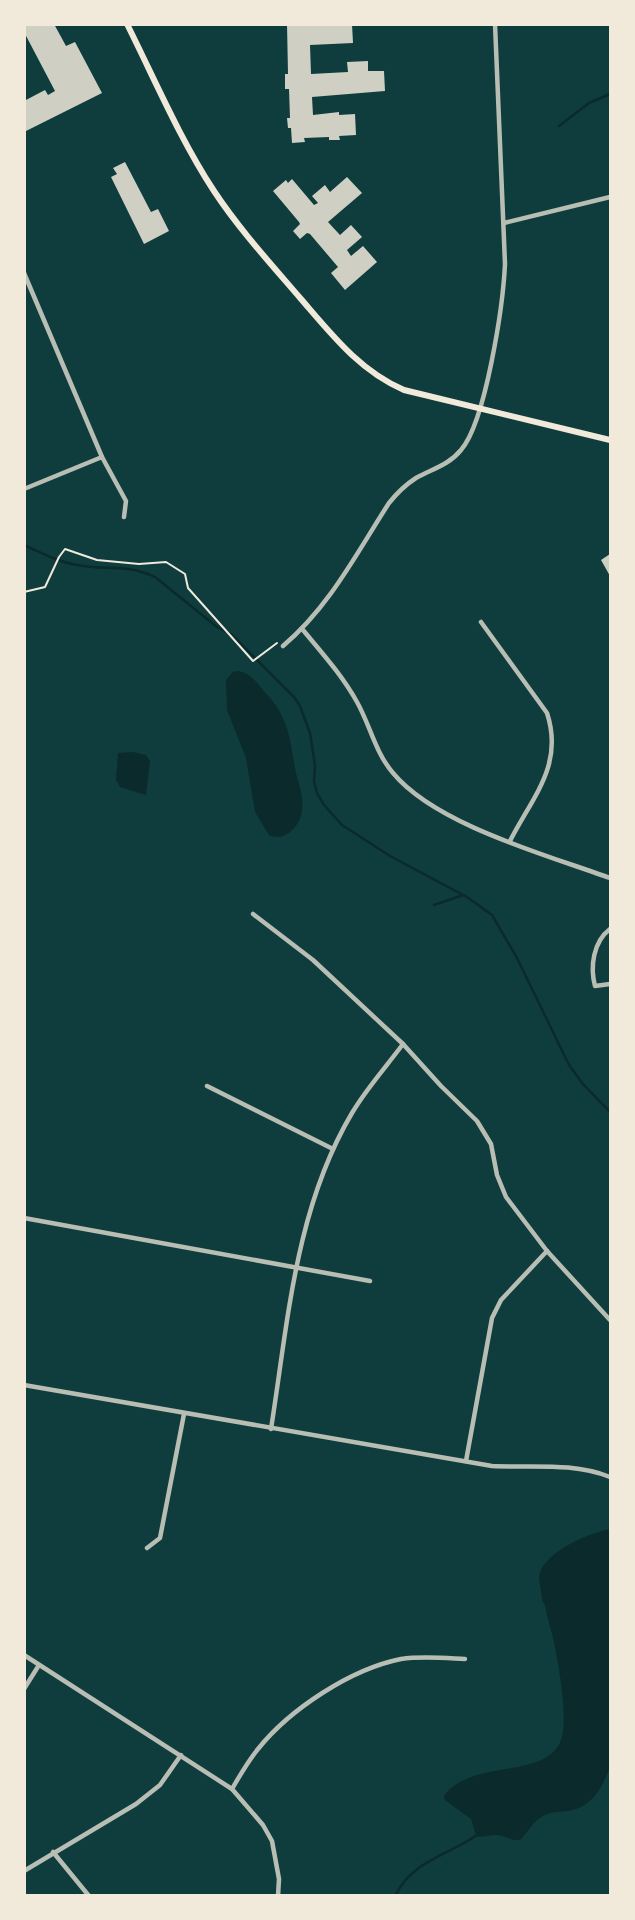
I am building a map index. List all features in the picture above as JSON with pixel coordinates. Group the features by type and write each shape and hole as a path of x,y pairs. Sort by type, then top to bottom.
{"main road":[{"path":"127,24 194,158 214,192 259,249 353,357 383,380 404,390 611,440"}],"street":[{"path":"283,646 303,630 327,603 389,503 401,489 446,464 461,450 471,434 480,409 503,297 504,223 495,24"},
{"path":"504,223 611,197"},
{"path":"24,272 102,457 126,501 124,517"},
{"path":"24,489 102,457"},
{"path":"481,622 547,713 552,729 551,761 510,841"},
{"path":"303,630 345,683 368,724 379,752 391,771 405,785 454,818 611,878"},
{"path":"253,914 313,960 403,1044 477,1121 491,1144 497,1175 506,1197 547,1251 611,1320"},
{"path":"611,929 604,934 592,966 595,986 611,984"},
{"path":"271,1429 296,1268 307,1218 334,1149 353,1112 403,1044"},
{"path":"207,1086 334,1149"},
{"path":"24,1218 370,1281"},
{"path":"466,1461 492,1318 501,1300 547,1251"},
{"path":"24,1385 492,1466 591,1469 611,1477"},
{"path":"147,1548 160,1538 184,1414"},
{"path":"24,1655 232,1789 263,1825 272,1841 279,1879 278,1895"},
{"path":"232,1789 248,1761 274,1731 307,1703 341,1682 402,1659 465,1659"},
{"path":"24,1689 39,1665"},
{"path":"24,1871 136,1804 160,1785 181,1755"},
{"path":"53,1852 89,1895"}],"path":[{"path":"24,592 45,587 65,549 97,560 139,564 166,562 185,574 188,589 253,661 275,645"}],"water":[{"path":"238,671 252,678 272,700 290,738 302,796 301,816 295,827 281,837 269,835 255,812 246,758 227,710 226,680 233,672"},
{"path":"118,753 146,755 150,761 146,795 120,787 116,780"},
{"path":"610,1529 608,1773 598,1792 583,1806 539,1818 520,1840 499,1835 476,1836 471,1819 445,1800 444,1796 457,1784 473,1776 530,1764 545,1758 557,1748 563,1732 562,1687 542,1598 540,1573 550,1558 570,1544"}],"building":[{"path":"54,24 66,46 75,42 102,93 24,132 24,101 45,90 48,95 55,91 24,32 24,26"},
{"path":"287,24 352,24 353,43 310,45 311,74 348,72 347,62 368,61 368,71 384,71 385,91 312,97 313,115 339,112 339,115 355,114 356,135 339,136 340,140 329,140 329,137 304,138 305,142 292,143 287,118 290,118 289,89 285,89 285,74 288,74"},
{"path":"125,162 151,212 158,209 169,231 144,244 111,177 117,174 113,168"},
{"path":"347,177 362,193 328,222 340,235 351,225 362,237 347,250 351,256 363,246 377,262 345,290 331,273 338,267 310,234 307,233 300,239 293,231 299,222 273,191 286,180 288,183 292,179 314,205 318,203 312,196 325,185 330,192"},
{"path":"610,554 610,576 601,560"}],"waterway":[{"path":"559,126 589,103 610,94"},
{"path":"24,545 70,564 134,570 155,577 217,627 231,634 300,706 310,733 315,765 314,782 324,805 342,825 390,856 467,897 492,915 517,958 569,1065 610,1112"},
{"path":"434,905 463,895"},
{"path":"395,1896 402,1884 421,1866 477,1835"}]}
